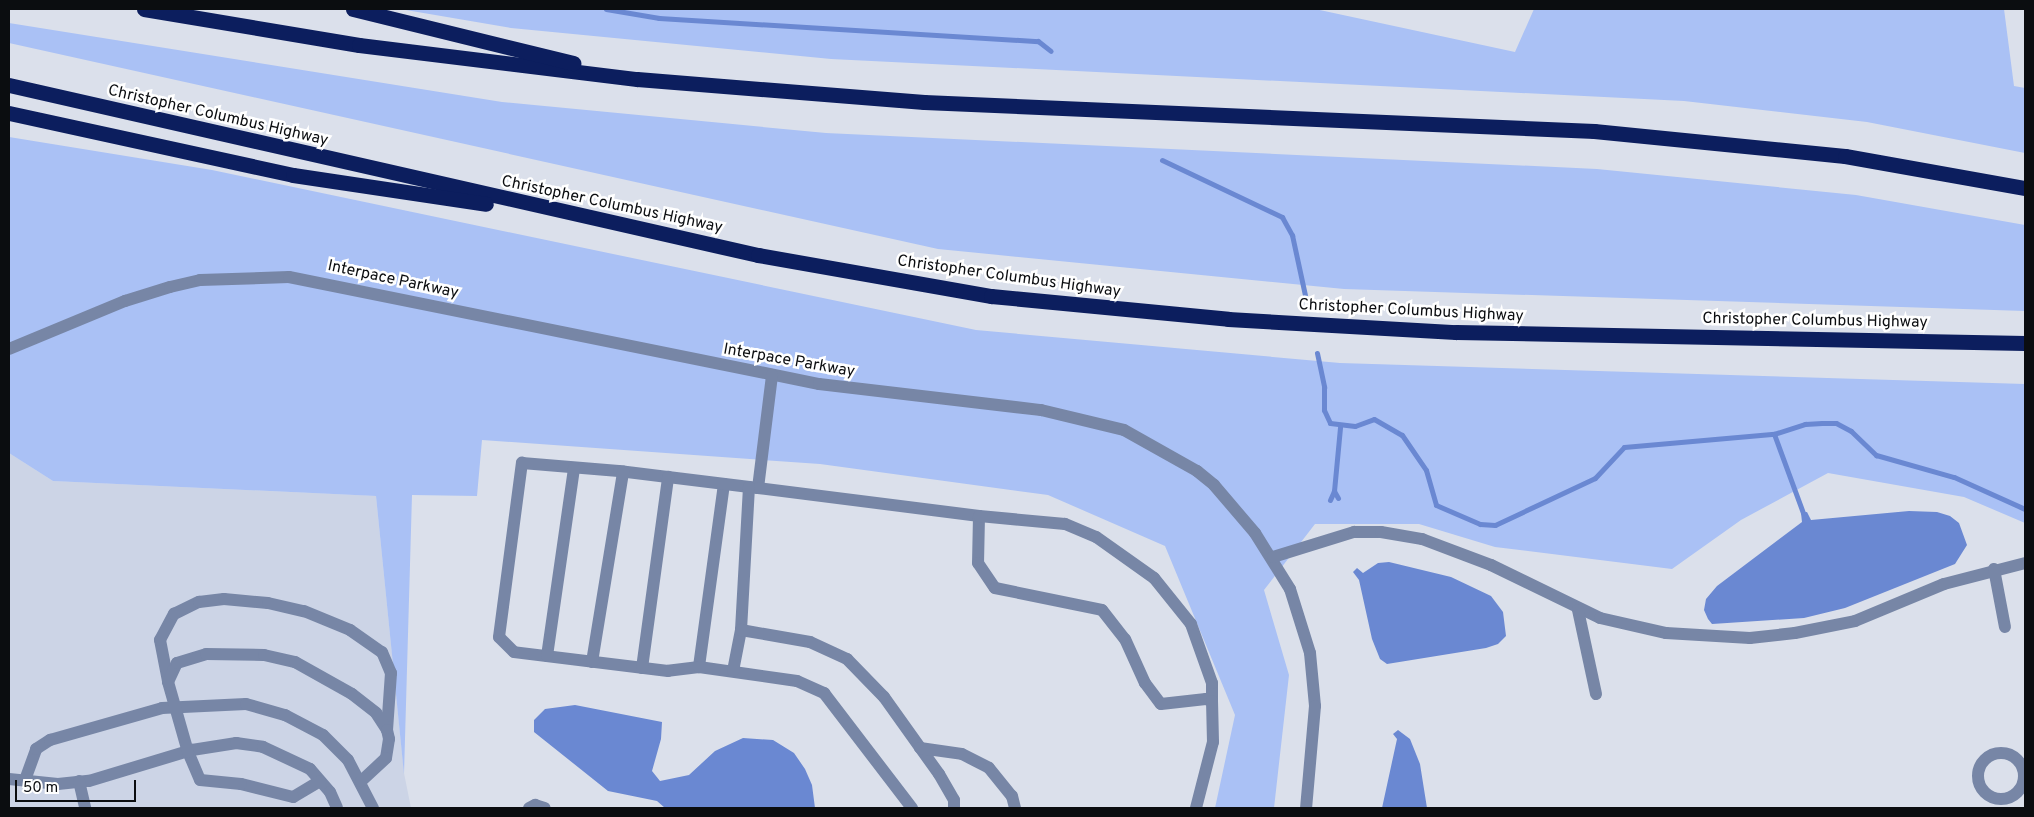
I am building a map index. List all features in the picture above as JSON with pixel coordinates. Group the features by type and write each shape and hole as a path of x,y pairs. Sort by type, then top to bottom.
{"highway":[{"path":"144,9 358,45 637,79 924,102 1594,132 1845,156 2025,188"},
{"path":"353,9 637,79"},
{"name":"Christopher Columbus Highway","path":"9,85 758,255 991,296 1228,319 1520,334 2025,343"},
{"path":"9,113 293,175 636,227"}],"street":[{"name":"Interpace Parkway","path":"9,349 125,300 200,280 258,275 315,280 819,384 1041,410 1124,430 1203,476 1273,557 1303,623 1310,653 1315,734 1306,808"},
{"path":"733,672 741,630 753,487 772,375"},
{"path":"912,808 824,693 797,681 699,667 668,671 514,652 499,637 522,463 668,477 979,516 1065,524 1096,537 1154,578 1191,624 1212,682 1213,742 1196,808"},
{"path":"547,656 574,468"},
{"path":"592,662 623,472"},
{"path":"642,668 668,477"},
{"path":"699,667 724,484"},
{"path":"979,516 978,564 995,588 1102,610 1125,638 1145,682 1161,704 1206,699 1212,701"},
{"path":"1273,557 1354,532 1381,532 1422,539 1492,565 1578,610 1624,626 1706,637 1759,637 1855,621 1944,584 1994,569 2025,563"},
{"path":"1994,569 2006,628"},
{"path":"320,780 292,797 241,784 205,783 195,775 168,682 160,640 174,614 199,602 224,599 268,603 304,611 350,630 382,652 391,673 386,758 361,781"},
{"path":"1578,610 1596,694"},
{"path":"741,630 810,642 847,659 884,697 947,787 954,800 954,808"},
{"path":"168,682 176,663 186,658 226,653 264,655 295,662 352,694 376,713 387,730"},
{"path":"25,780 30,760 41,744 138,712 175,707 246,704 285,715 323,735 348,760 361,781 373,808"},
{"path":"9,779 58,784 79,781 188,752 236,743 263,747 293,759 310,769 320,780 337,808"},
{"path":"920,748 971,757 989,768 1012,796 1015,808"},
{"path":"79,781 85,808"},
{"path":"529,808 534,805 545,808"}],"shaded area":[{"path":"400,9 1315,9 1515,52 1534,9 2004,9 2014,86 2025,88 2025,153 1867,122 1684,101 831,59 511,28"},
{"path":"9,23 502,102 826,133 1597,169 1856,195 2025,225 2025,311 1344,289 938,249 9,43"},
{"path":"9,137 212,170 976,330 1340,363 2025,384 2025,523 1964,497 1828,473 1741,520 1672,569 1495,547 1419,524 1315,524 1264,590 1289,675 1274,808 1215,808 1235,715 1165,546 1048,495 820,464 482,440 477,496 412,495 404,774 376,496 53,481 9,453"},
{"path":"9,453 53,481 376,496 404,773 411,808 9,808"},
{"path":"1909,511 1937,512 1950,516 1959,523 1967,545 1955,564 1845,608 1804,618 1712,624 1708,619 1704,610 1706,599 1717,586 1802,522 1801,513 1807,512 1811,520"},
{"path":"1389,562 1451,577 1491,596 1503,612 1506,636 1498,644 1486,648 1387,664 1380,659 1372,639 1359,580 1353,572 1357,568 1363,573 1378,563"},
{"path":"575,705 662,722 661,739 652,771 660,781 689,775 715,751 743,738 773,740 794,753 805,769 812,785 815,808 665,808 657,801 608,791 534,732 534,720 545,709"},
{"path":"1398,730 1410,739 1420,764 1427,808 1382,808 1397,739 1393,734"}],"waterway":[{"path":"606,9 659,18 1038,41 1051,51"},
{"path":"1162,160 1282,217 1292,235 1305,295"},
{"path":"1317,353 1324,387 1324,410 1330,423 1355,426 1374,419 1402,435 1426,470 1436,505 1480,524 1495,525 1595,478 1624,447 1774,434 1805,424 1822,423 1836,423 1851,431 1876,455 1954,477 2025,509"},
{"path":"1338,498 1334,491 1340,427"},
{"path":"1774,434 1803,513"},
{"path":"1330,500 1334,491"}]}
